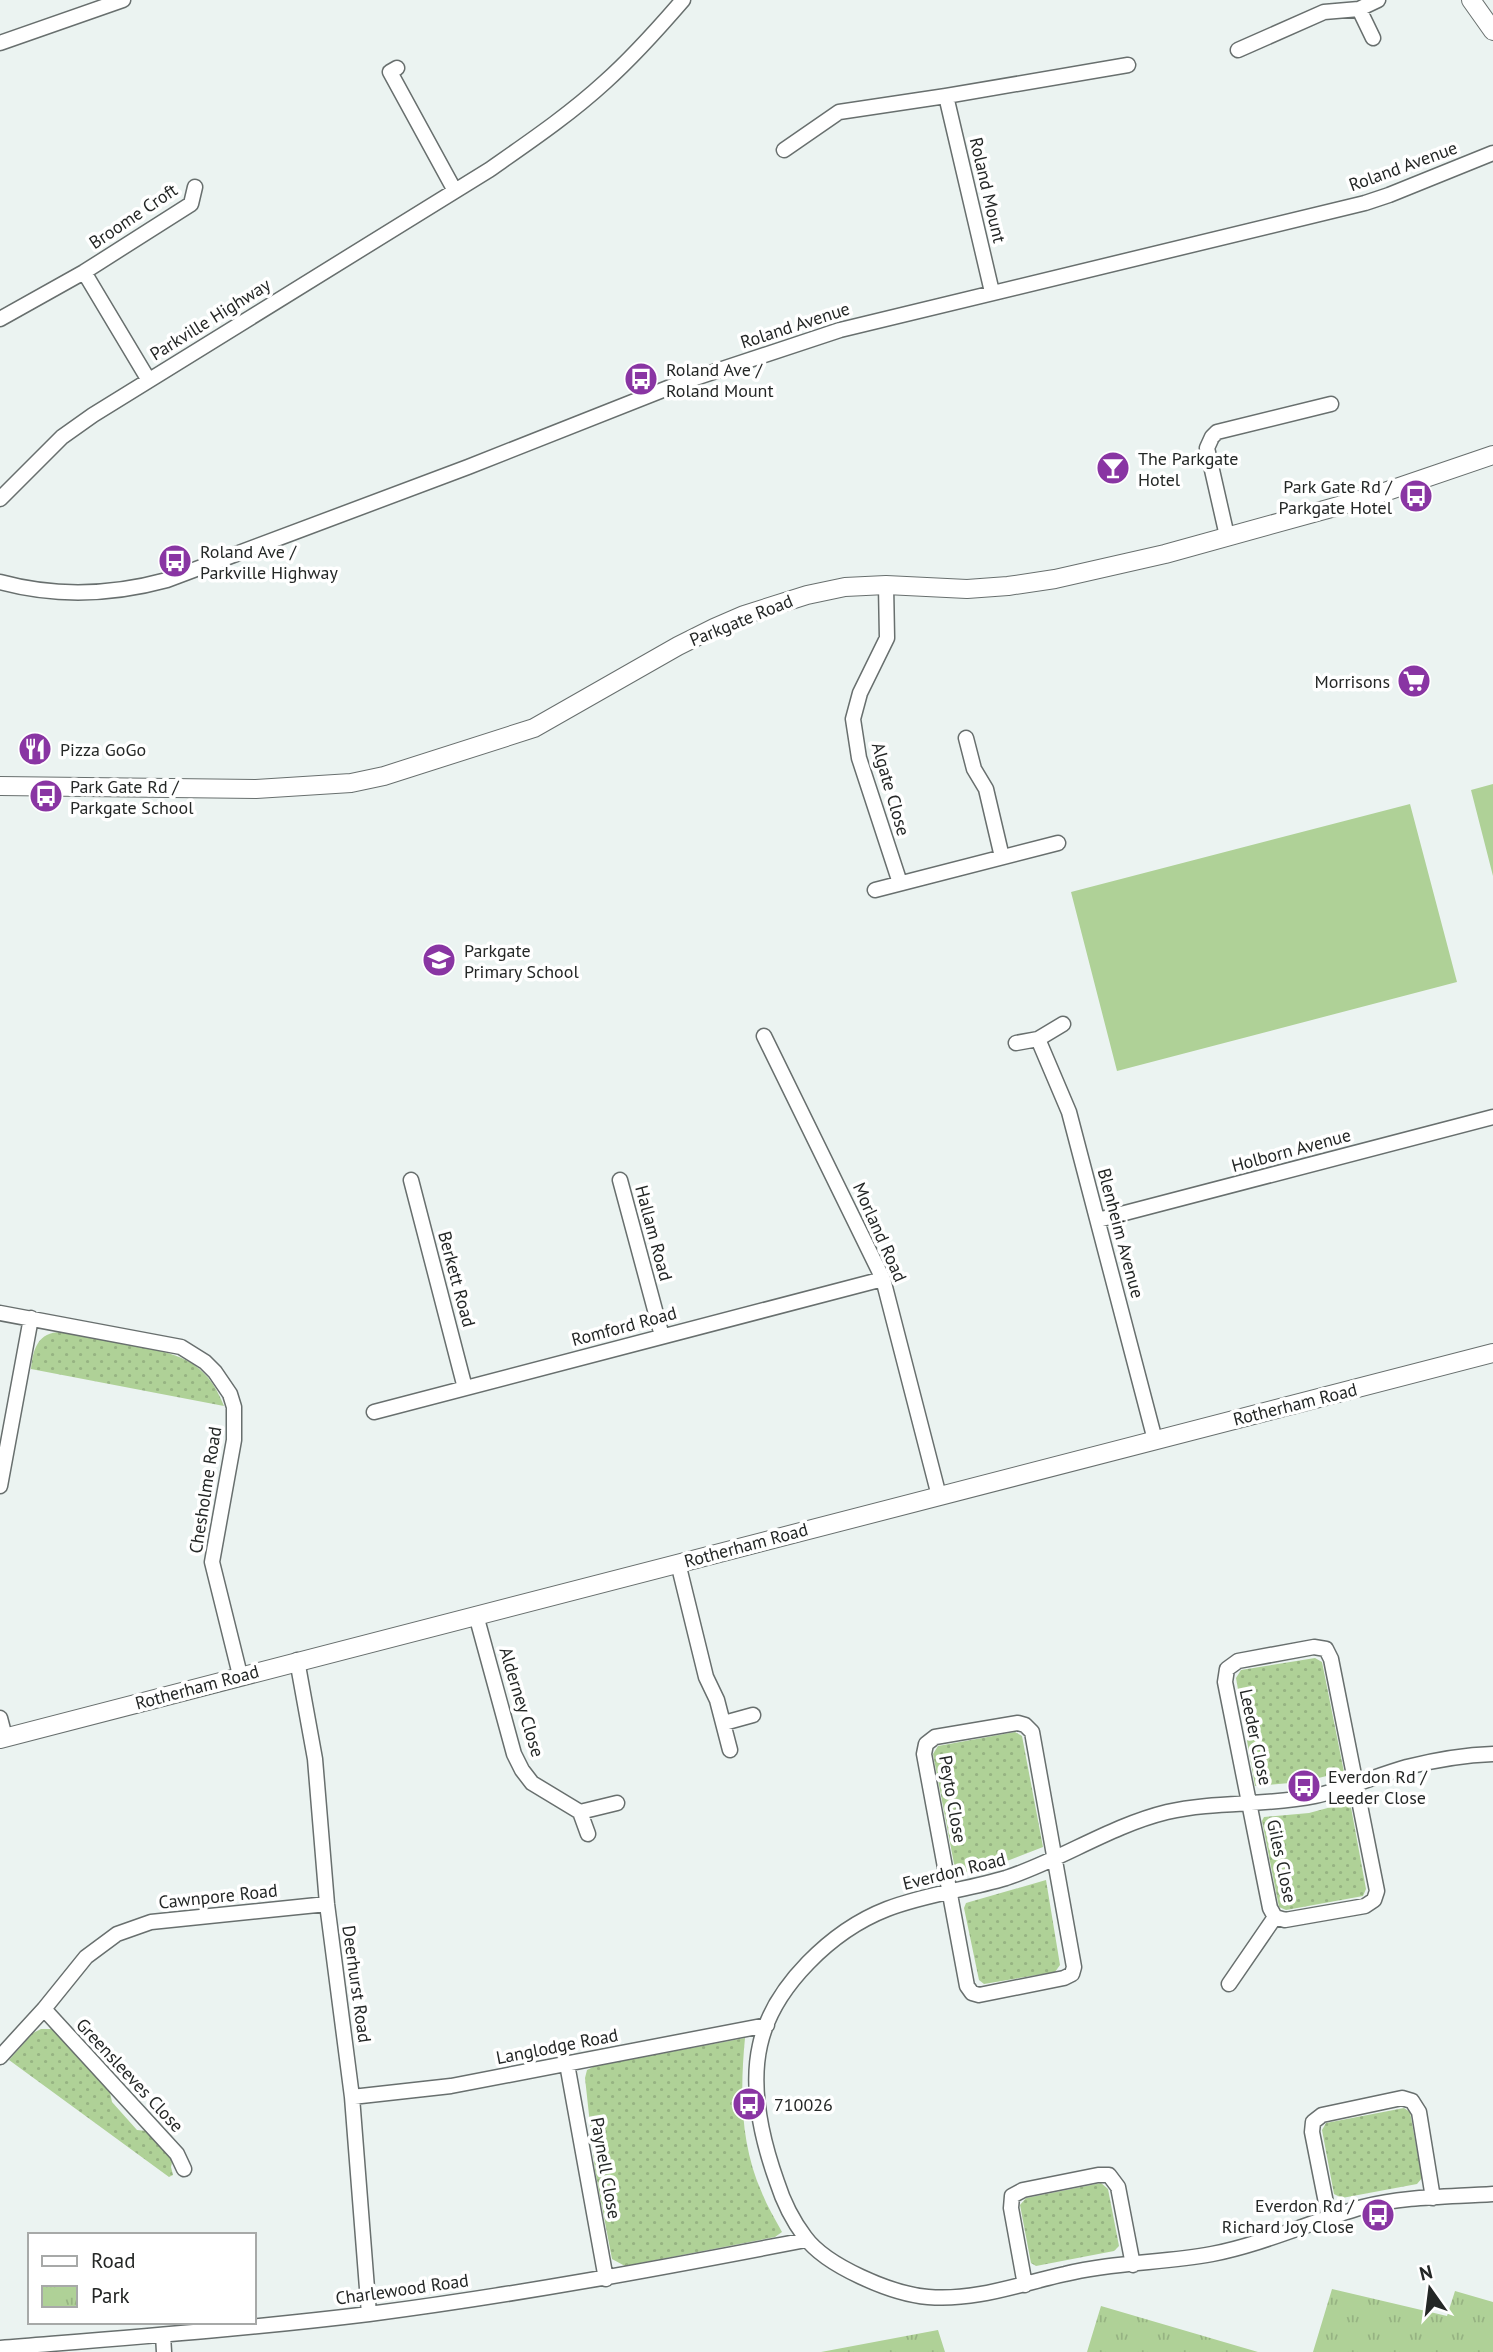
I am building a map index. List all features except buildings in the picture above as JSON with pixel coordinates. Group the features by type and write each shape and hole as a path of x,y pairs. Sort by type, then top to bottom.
{"street":[{"path":"0,43 123,0"},
{"name":"Parkville Highway","path":"0,499 62,437 148,379 455,191 543,132 605,83 683,0"},
{"path":"1238,50 1324,12 1359,9 1378,0"},
{"path":"1471,0 1493,31"},
{"path":"1359,9 1373,38"},
{"path":"783,150 839,112 1128,65"},
{"path":"390,71 455,191"},
{"name":"Roland Mount","path":"946,96 992,292"},
{"name":"Roland Avenue","path":"0,582 37,591 67,593 124,589 167,580 455,472 683,382 840,330 1364,203 1493,152"},
{"name":"Broome Croft","path":"0,319 84,272 191,204 195,187"},
{"name":"Broome Croft","path":"84,272 148,379"},
{"path":"1227,537 1207,448 1212,437 1217,432 1331,404"},
{"name":"Parkgate Road","path":"0,786 256,789 339,784 384,776 534,728 678,646 744,615 807,594 845,587 886,585 967,589 1008,586 1117,566 1364,499 1493,455"},
{"name":"Algate Close","path":"886,585 887,638 860,692 853,719 859,758 900,883"},
{"path":"966,738 974,769 986,789 1002,857"},
{"path":"875,890 1058,842"},
{"path":"1016,1043 1038,1039 1063,1024"},
{"name":"Morland Road","path":"764,1036 883,1279 939,1496"},
{"name":"Blenheim Avenue","path":"1038,1039 1069,1112 1155,1440"},
{"name":"Holborn Avenue","path":"1098,1220 1493,1117"},
{"name":"Berkett Road","path":"411,1180 465,1388"},
{"name":"Hallam Road","path":"620,1180 662,1336"},
{"name":"Romford Road","path":"374,1412 883,1279"},
{"name":"Chesholme Road","path":"0,1313 181,1347 205,1362 222,1381 234,1407 234,1440 212,1562 240,1675"},
{"path":"0,1486 30,1318"},
{"name":"Rotherham Road","path":"2,1738 1493,1353"},
{"path":"678,1563 706,1677 717,1700 730,1750"},
{"name":"Alderney Close","path":"476,1615 514,1754 522,1770 539,1788 580,1812"},
{"name":"Leeder Close","path":"1250,1802 1225,1682 1227,1669 1238,1661 1314,1647 1326,1649 1331,1659 1356,1785"},
{"name":"Deerhurst Road","path":"297,1660 315,1759 327,1904 352,2097 369,2314"},
{"path":"724,1723 754,1715"},
{"path":"0,1718 2,1738"},
{"name":"Peyto Close","path":"949,1891 924,1754 926,1744 935,1737 1025,1724 1032,1732 1054,1858"},
{"name":"Everdon Road","path":"1493,1754 1436,1760 1403,1768 1356,1785 1289,1800 1199,1806 1154,1816 1098,1837 1026,1871 991,1883 949,1891 881,1911 852,1926 802,1969 774,2009 760,2045 758,2069 758,2106 767,2155 782,2197 806,2240 841,2267 886,2287 926,2297 977,2296 1065,2273 1214,2253 1267,2239 1366,2206 1400,2200 1493,2194"},
{"name":"Giles Close","path":"1250,1802 1269,1908 1275,1917 1285,1920 1365,1906 1374,1900 1377,1891 1356,1785"},
{"path":"588,1834 580,1812 617,1803"},
{"path":"949,1891 968,1986 972,1993 978,1995 1065,1978 1072,1974 1074,1967 1054,1858"},
{"name":"Cawnpore Road","path":"0,2057 86,1957 117,1934 151,1922 327,1904"},
{"path":"1229,1984 1275,1917"},
{"name":"Greensleeves Close","path":"44,2009 177,2154 184,2169"},
{"name":"Langlodge Road","path":"352,2097 451,2086 767,2025"},
{"name":"Paynell Close","path":"567,2064 607,2279"},
{"path":"1329,2218 1312,2132 1313,2122 1322,2115 1402,2098 1412,2101 1419,2112 1433,2198"},
{"path":"1025,2285 1011,2208 1012,2196 1024,2190 1098,2175 1109,2175 1118,2187 1133,2265"},
{"name":"Charlewood Road","path":"0,2347 163,2335 369,2314 607,2279 806,2240"},
{"path":"163,2335 164,2352"}],"green space":[{"path":"1493,784 1493,876 1471,790"},
{"path":"1410,804 1457,982 1117,1071 1071,892"},
{"path":"61,1332 175,1355 188,1361 208,1378 224,1406 31,1369 33,1355 42,1338"},
{"path":"1315,1658 1322,1662 1344,1772 1301,1782 1255,1786 1236,1678 1241,1670"},
{"path":"1015,1732 1022,1736 1043,1847 986,1869 956,1874 933,1754 938,1746"},
{"path":"1350,1802 1366,1889 1363,1896 1286,1910 1279,1907 1262,1821 1264,1817 1309,1813"},
{"path":"1046,1880 1060,1965 1055,1972 984,1984 979,1980 964,1908 966,1903"},
{"path":"41,2029 51,2029 59,2033 109,2088 112,2102 137,2130 147,2131 173,2158 173,2175 169,2177 9,2060 33,2033"},
{"path":"745,2038 742,2097 749,2155 766,2203 782,2232 775,2237 625,2266 612,2259 595,2170 585,2078 587,2070 595,2066"},
{"path":"1404,2108 1410,2112 1422,2178 1417,2184 1342,2198 1334,2194 1322,2130 1326,2123"},
{"path":"1101,2183 1108,2189 1119,2246 1114,2251 1036,2266 1031,2263 1020,2205 1026,2198"},
{"path":"1332,2289 1447,2316 1455,2291 1493,2302 1493,2352 1313,2352"},
{"path":"1101,2306 1258,2352 1087,2352"},
{"path":"938,2330 945,2352 821,2352"}],"place":[{"name":"Roland Ave / Roland Mount","path":"641,379"},
{"name":"The Parkgate Hotel","path":"1113,468"},
{"name":"Park Gate Rd / Parkgate Hotel","path":"1416,496"},
{"name":"Roland Ave / Parkville Highway","path":"175,561"},
{"name":"Morrisons","path":"1414,681"},
{"name":"Pizza GoGo","path":"35,749"},
{"name":"Park Gate Rd / Parkgate School","path":"46,796"},
{"name":"Parkgate Primary School","path":"439,960"},
{"name":"Everdon Rd / Leeder Close","path":"1304,1786"},
{"name":"710026","path":"749,2104"},
{"name":"Everdon Rd / Richard Joy Close","path":"1378,2215"}]}
